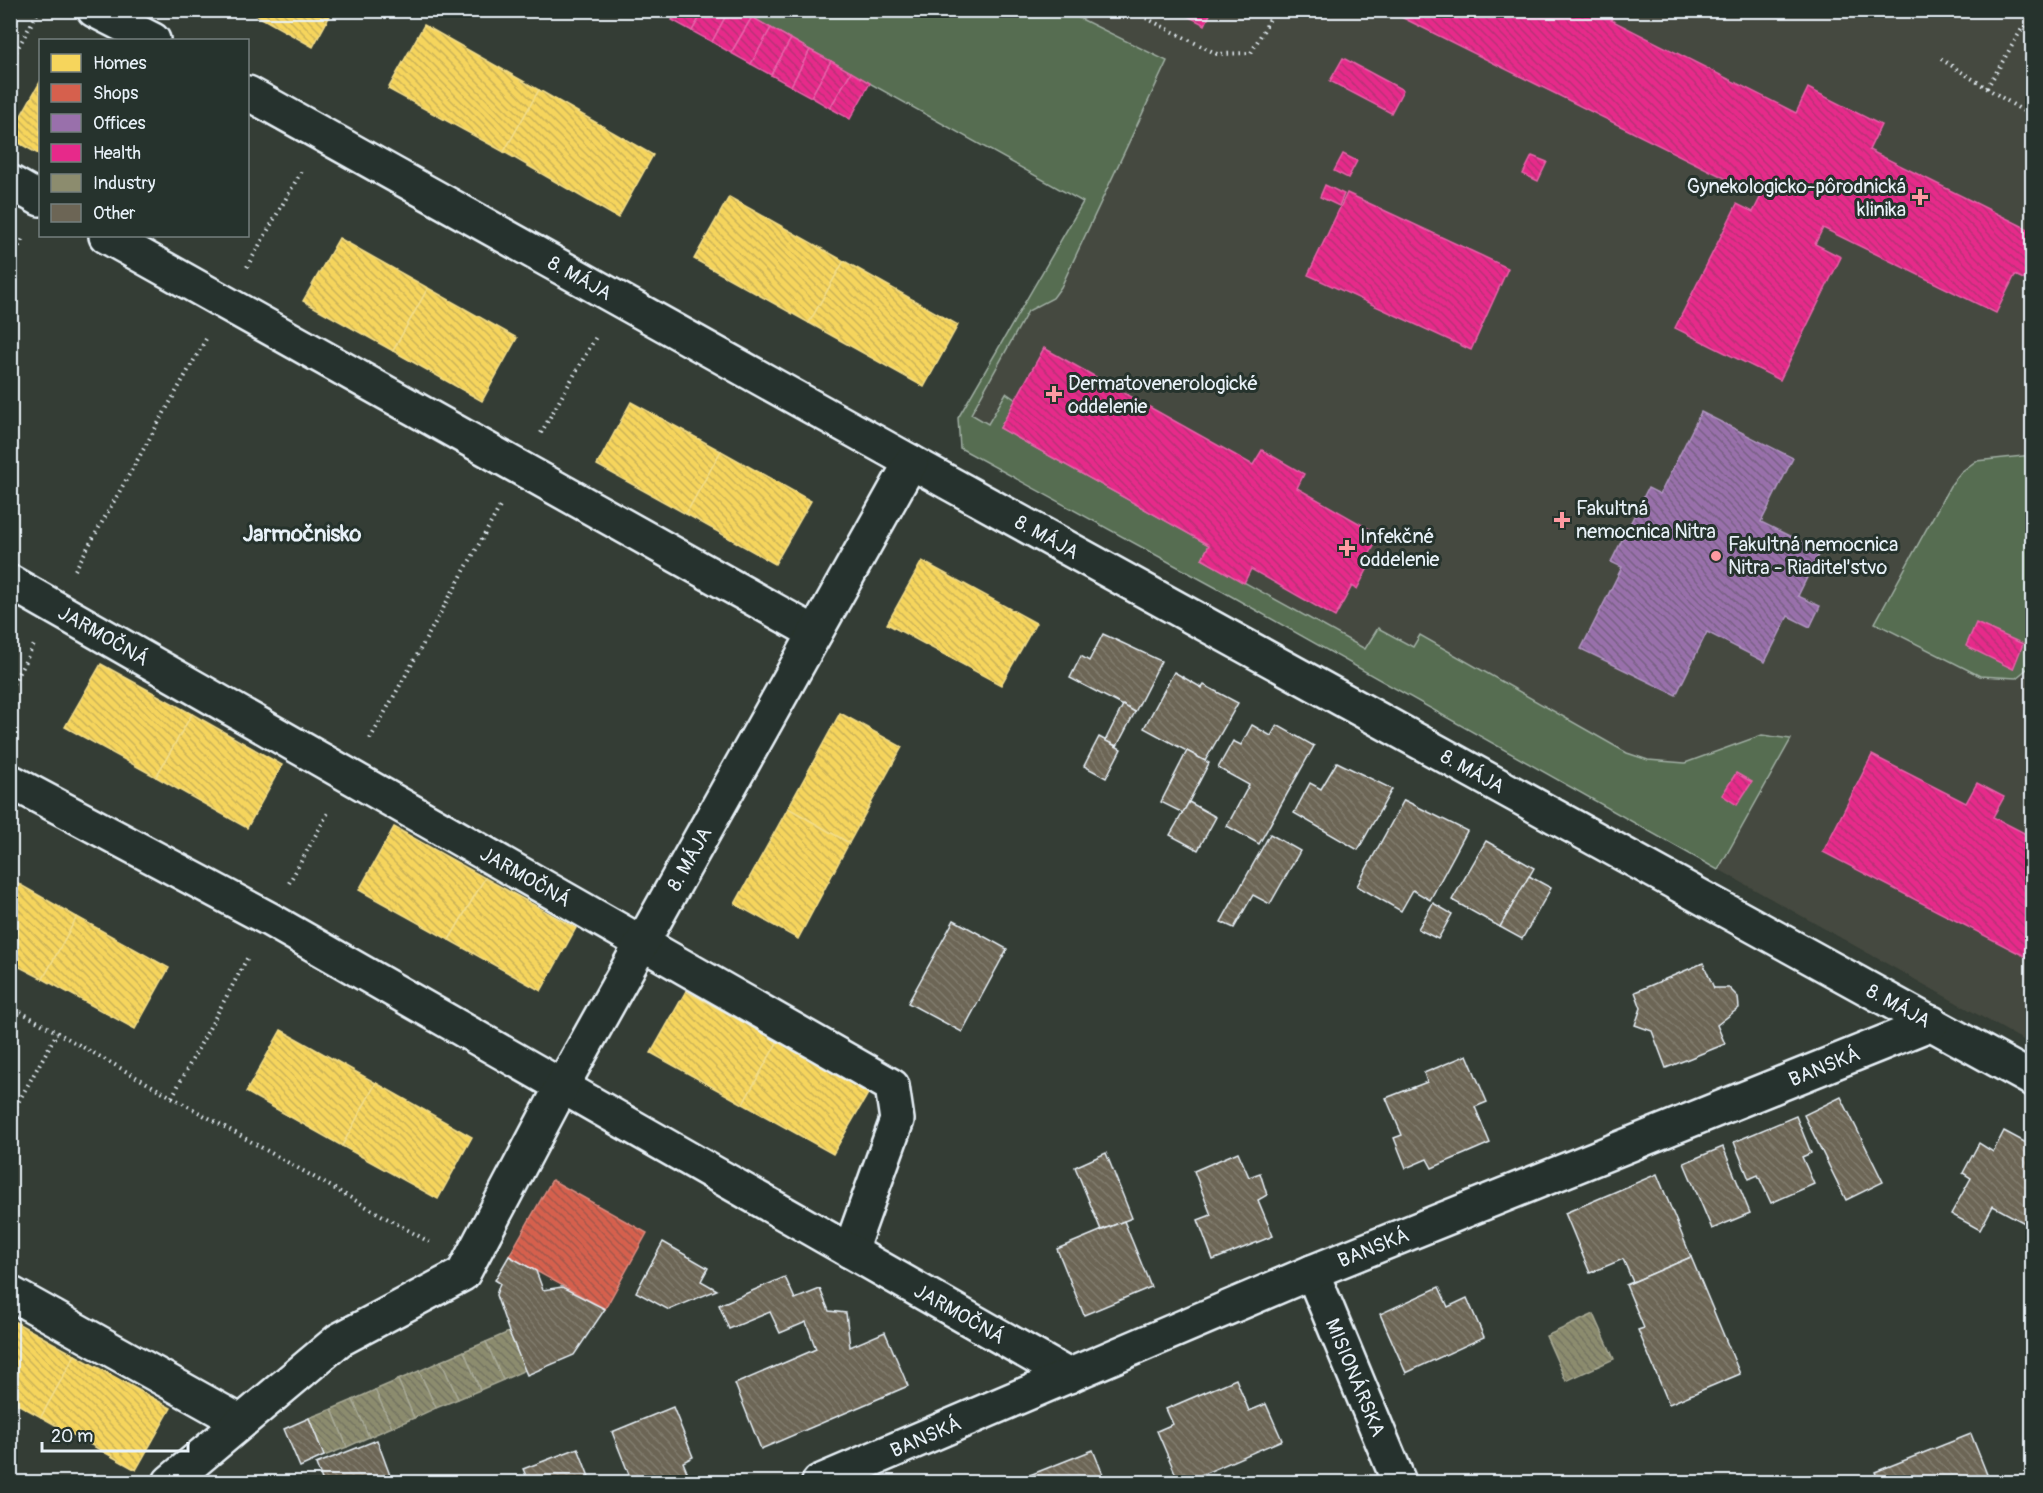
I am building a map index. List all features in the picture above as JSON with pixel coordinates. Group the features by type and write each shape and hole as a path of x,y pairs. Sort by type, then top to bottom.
{"street":[{"path":"94,10 151,39"},
{"name":"8. MÁJA","path":"249,94 911,462 2032,1079"},
{"path":"10,182 39,198"},
{"path":"108,237 815,633"},
{"name":"8. MÁJA","path":"463,1274 562,1086 911,462"},
{"name":"JARMOČNÁ","path":"10,582 892,1086 897,1120 850,1251"},
{"name":"JARMOČNÁ","path":"10,781 269,919 1069,1376"},
{"name":"BANSKÁ","path":"819,1482 1312,1272 1932,1023"},
{"name":"MISIONÁRSKA","path":"1312,1272 1399,1482"},
{"path":"170,1482 339,1340 463,1274"},
{"path":"10,1293 241,1422"}],"path":[{"path":"10,62 39,10"},
{"path":"1130,10 1217,54 1251,53 1275,10"},
{"path":"1987,88 2023,27 2032,33"},
{"path":"1941,59 2031,116 2032,113"},
{"path":"10,689 322,135"},
{"path":"172,1097 269,919 617,298"},
{"path":"10,1006 440,1248 463,1274"},
{"path":"10,1117 57,1033"}],"shaded area":[{"name":"Fakultná nemocnica Nitra","path":"740,11 2032,11 2032,1045 1222,591 960,448 958,418 1083,202"}],"green space":[{"path":"740,11 1065,11 1167,61 1061,287 1053,298 1028,311 971,414 988,424 1006,393 1016,400 1000,428 1209,545 1202,559 1365,649 1378,628 1413,647 1420,635 1627,753 1648,760 1685,763 1762,735 1791,739 1718,870 1222,591 960,448 958,418 1083,202"},
{"path":"2032,455 2032,665 2016,678 1980,676 1875,623 1950,486 1961,472 1976,461"}],"building: Homes":[{"path":"247,10 333,10 313,47"},
{"path":"424,25 539,90 504,152 388,89"},
{"path":"39,84 39,154 10,138"},
{"path":"539,90 653,155 618,218 504,152"},
{"path":"729,197 844,261 809,323 694,259"},
{"path":"339,238 428,288 393,351 303,301"},
{"path":"844,261 958,325 924,387 809,323"},
{"path":"428,288 517,338 482,401 393,351"},
{"path":"631,402 721,451 686,514 597,465"},
{"path":"721,451 811,501 775,564 686,514"},
{"path":"922,561 1036,623 1001,685 887,624"},
{"path":"101,664 192,714 156,777 65,727"},
{"path":"840,713 902,747 849,843 788,808"},
{"path":"192,714 282,765 247,828 156,777"},
{"path":"788,808 849,843 798,939 735,904"},
{"path":"394,827 485,878 449,940 359,890"},
{"path":"485,878 576,928 541,991 449,940"},
{"path":"10,879 77,917 43,979 10,962"},
{"path":"77,917 169,968 135,1029 43,979"},
{"path":"686,991 778,1041 743,1104 651,1053"},
{"path":"281,1030 376,1083 342,1146 246,1092"},
{"path":"778,1041 869,1092 833,1154 743,1104"},
{"path":"376,1083 472,1137 438,1199 342,1146"},
{"path":"10,1319 75,1355 41,1417 10,1400"},
{"path":"75,1355 171,1408 136,1470 41,1417"}],"building: Shops":[{"path":"552,1180 647,1233 605,1309 509,1256"}],"building: Offices":[{"name":"Fakultná nemocnica Nitra - Riaditeľstvo","path":"1701,412 1793,458 1761,522 1820,551 1798,596 1820,606 1810,627 1788,616 1765,662 1707,632 1676,695 1581,649 1622,567 1611,562 1648,488 1660,494"}],"building: Health":[{"path":"678,10 704,10 692,31 672,20"},
{"path":"704,10 729,10 712,42 692,31"},
{"path":"729,10 740,10 752,17 731,53 712,42"},
{"path":"1176,10 1212,10 1205,25"},
{"path":"1387,10 1616,10 1611,20 1796,113 1808,88 1881,125 1869,150 2032,231 2032,283 2015,275 1996,313 1823,228 1815,244 1841,257 1780,380 1675,328 1737,204 1753,212 1761,196"},
{"path":"752,17 771,28 751,64 731,53"},
{"path":"771,28 791,39 771,75 751,64"},
{"path":"791,39 810,50 791,86 771,75"},
{"path":"810,50 831,61 811,97 791,86"},
{"path":"1343,58 1403,90 1391,113 1330,81"},
{"path":"831,61 851,72 830,108 811,97"},
{"path":"851,72 870,83 850,119 830,108"},
{"path":"1343,154 1357,161 1348,178 1334,171"},
{"path":"1532,156 1547,162 1538,181 1523,174"},
{"path":"1325,185 1344,194 1339,206 1320,197"},
{"path":"1347,193 1508,268 1471,350 1308,275"},
{"path":"1044,348 1253,465 1262,450 1304,474 1297,488 1380,535 1363,566 1368,568 1357,589 1352,586 1335,617 1251,569 1244,583 1202,559 1209,545 1000,428"},
{"path":"1976,623 2023,644 2013,669 1966,646"},
{"path":"1872,755 1966,803 1977,783 2004,797 1993,817 2032,837 2032,960 1823,852"},
{"path":"1736,773 1752,782 1737,805 1722,795"}],"building: Industry":[{"path":"1594,1314 1614,1359 1566,1381 1546,1336"},
{"path":"509,1332 525,1370 503,1380 486,1342"},
{"path":"486,1342 503,1380 480,1390 464,1351"},
{"path":"464,1351 480,1390 458,1399 441,1361"},
{"path":"441,1361 458,1399 436,1408 419,1371"},
{"path":"419,1371 436,1408 414,1418 398,1380"},
{"path":"398,1380 414,1418 392,1427 375,1390"},
{"path":"375,1390 392,1427 369,1437 353,1400"},
{"path":"353,1400 369,1437 347,1447 332,1409"},
{"path":"332,1409 347,1447 324,1456 309,1418"}],"building: Other":[{"path":"1103,634 1161,661 1135,712 1070,678 1081,656 1089,661"},
{"path":"1174,672 1202,688 1204,685 1238,703 1205,761 1144,728"},
{"path":"1123,705 1135,712 1117,746 1105,741"},
{"path":"1252,725 1271,736 1277,725 1314,746 1259,844 1227,826 1249,785 1218,768 1233,741 1241,745"},
{"path":"1099,737 1121,749 1106,778 1084,766"},
{"path":"1187,751 1209,763 1183,813 1161,802"},
{"path":"1337,762 1392,789 1358,850 1294,813 1310,783 1321,789"},
{"path":"1404,800 1467,831 1430,900 1413,890 1401,911 1357,886"},
{"path":"1189,802 1216,817 1198,850 1170,835"},
{"path":"1270,834 1300,851 1270,904 1253,895 1234,928 1221,922"},
{"path":"1486,841 1534,868 1500,927 1452,900"},
{"path":"1529,876 1551,888 1522,939 1500,927"},
{"path":"1433,903 1452,914 1438,939 1418,929"},
{"path":"954,920 1007,949 962,1032 908,1003"},
{"path":"1703,963 1714,988 1729,988 1738,997 1739,1008 1717,1025 1725,1044 1666,1068 1652,1031 1635,1025 1641,1008 1635,992"},
{"path":"1467,1055 1487,1102 1475,1107 1490,1143 1432,1168 1427,1159 1406,1168 1394,1138 1402,1135 1386,1098 1427,1082 1424,1073"},
{"path":"1841,1097 1883,1182 1846,1200 1804,1115"},
{"path":"1796,1116 1811,1153 1802,1157 1814,1184 1771,1203 1758,1175 1749,1179 1734,1142"},
{"path":"2004,1131 2032,1146 2032,1227 1993,1206 1980,1230 1951,1214 1971,1178 1963,1173 1979,1143 1993,1152"},
{"path":"1723,1147 1750,1213 1712,1229 1684,1163"},
{"path":"1238,1152 1249,1177 1260,1173 1267,1195 1258,1200 1273,1236 1213,1260 1198,1220 1211,1215 1194,1171"},
{"path":"1106,1153 1132,1218 1101,1230 1075,1167"},
{"path":"1657,1174 1691,1257 1633,1282 1623,1259 1590,1273 1565,1213"},
{"path":"1124,1221 1151,1287 1084,1315 1057,1249"},
{"path":"663,1242 708,1268 701,1281 717,1290 669,1310 636,1292"},
{"path":"509,1256 536,1271 543,1290 562,1287 605,1309 574,1355 527,1375 496,1295 500,1283 495,1280"},
{"path":"1691,1257 1740,1374 1669,1404 1638,1330 1644,1328 1626,1285"},
{"path":"785,1277 795,1299 820,1289 829,1311 846,1313 850,1347 885,1332 908,1386 761,1449 735,1384 816,1349 806,1322 780,1333 770,1312 729,1329 719,1305"},
{"path":"1439,1287 1448,1307 1467,1298 1484,1337 1406,1373 1380,1314"},
{"path":"1236,1379 1249,1411 1266,1404 1282,1440 1185,1482 1179,1482 1157,1431 1173,1424 1166,1409"},
{"path":"673,1407 693,1457 683,1462 689,1477 676,1482 632,1482 612,1432"},
{"path":"309,1418 324,1456 300,1467 284,1429"},
{"path":"1971,1434 1990,1482 1879,1482 1875,1472"},
{"path":"377,1440 391,1478 379,1482 323,1482 316,1464"},
{"path":"578,1448 591,1482 529,1482 523,1469"},
{"path":"1093,1450 1106,1482 1033,1482 1030,1475"}],"place":[{"name":"Gynekologicko-pôrodnická klinika","path":"1920,197"},
{"name":"Dermatovenerologické oddelenie","path":"1054,394"},
{"name":"Fakultná nemocnica Nitra","path":"1562,520"},
{"name":"Infekčné oddelenie","path":"1347,548"},
{"name":"Fakultná nemocnica Nitra - Riaditeľstvo","path":"1716,556"}],"district":[{"name":"Jarmočnisko","path":"302,533"}]}
